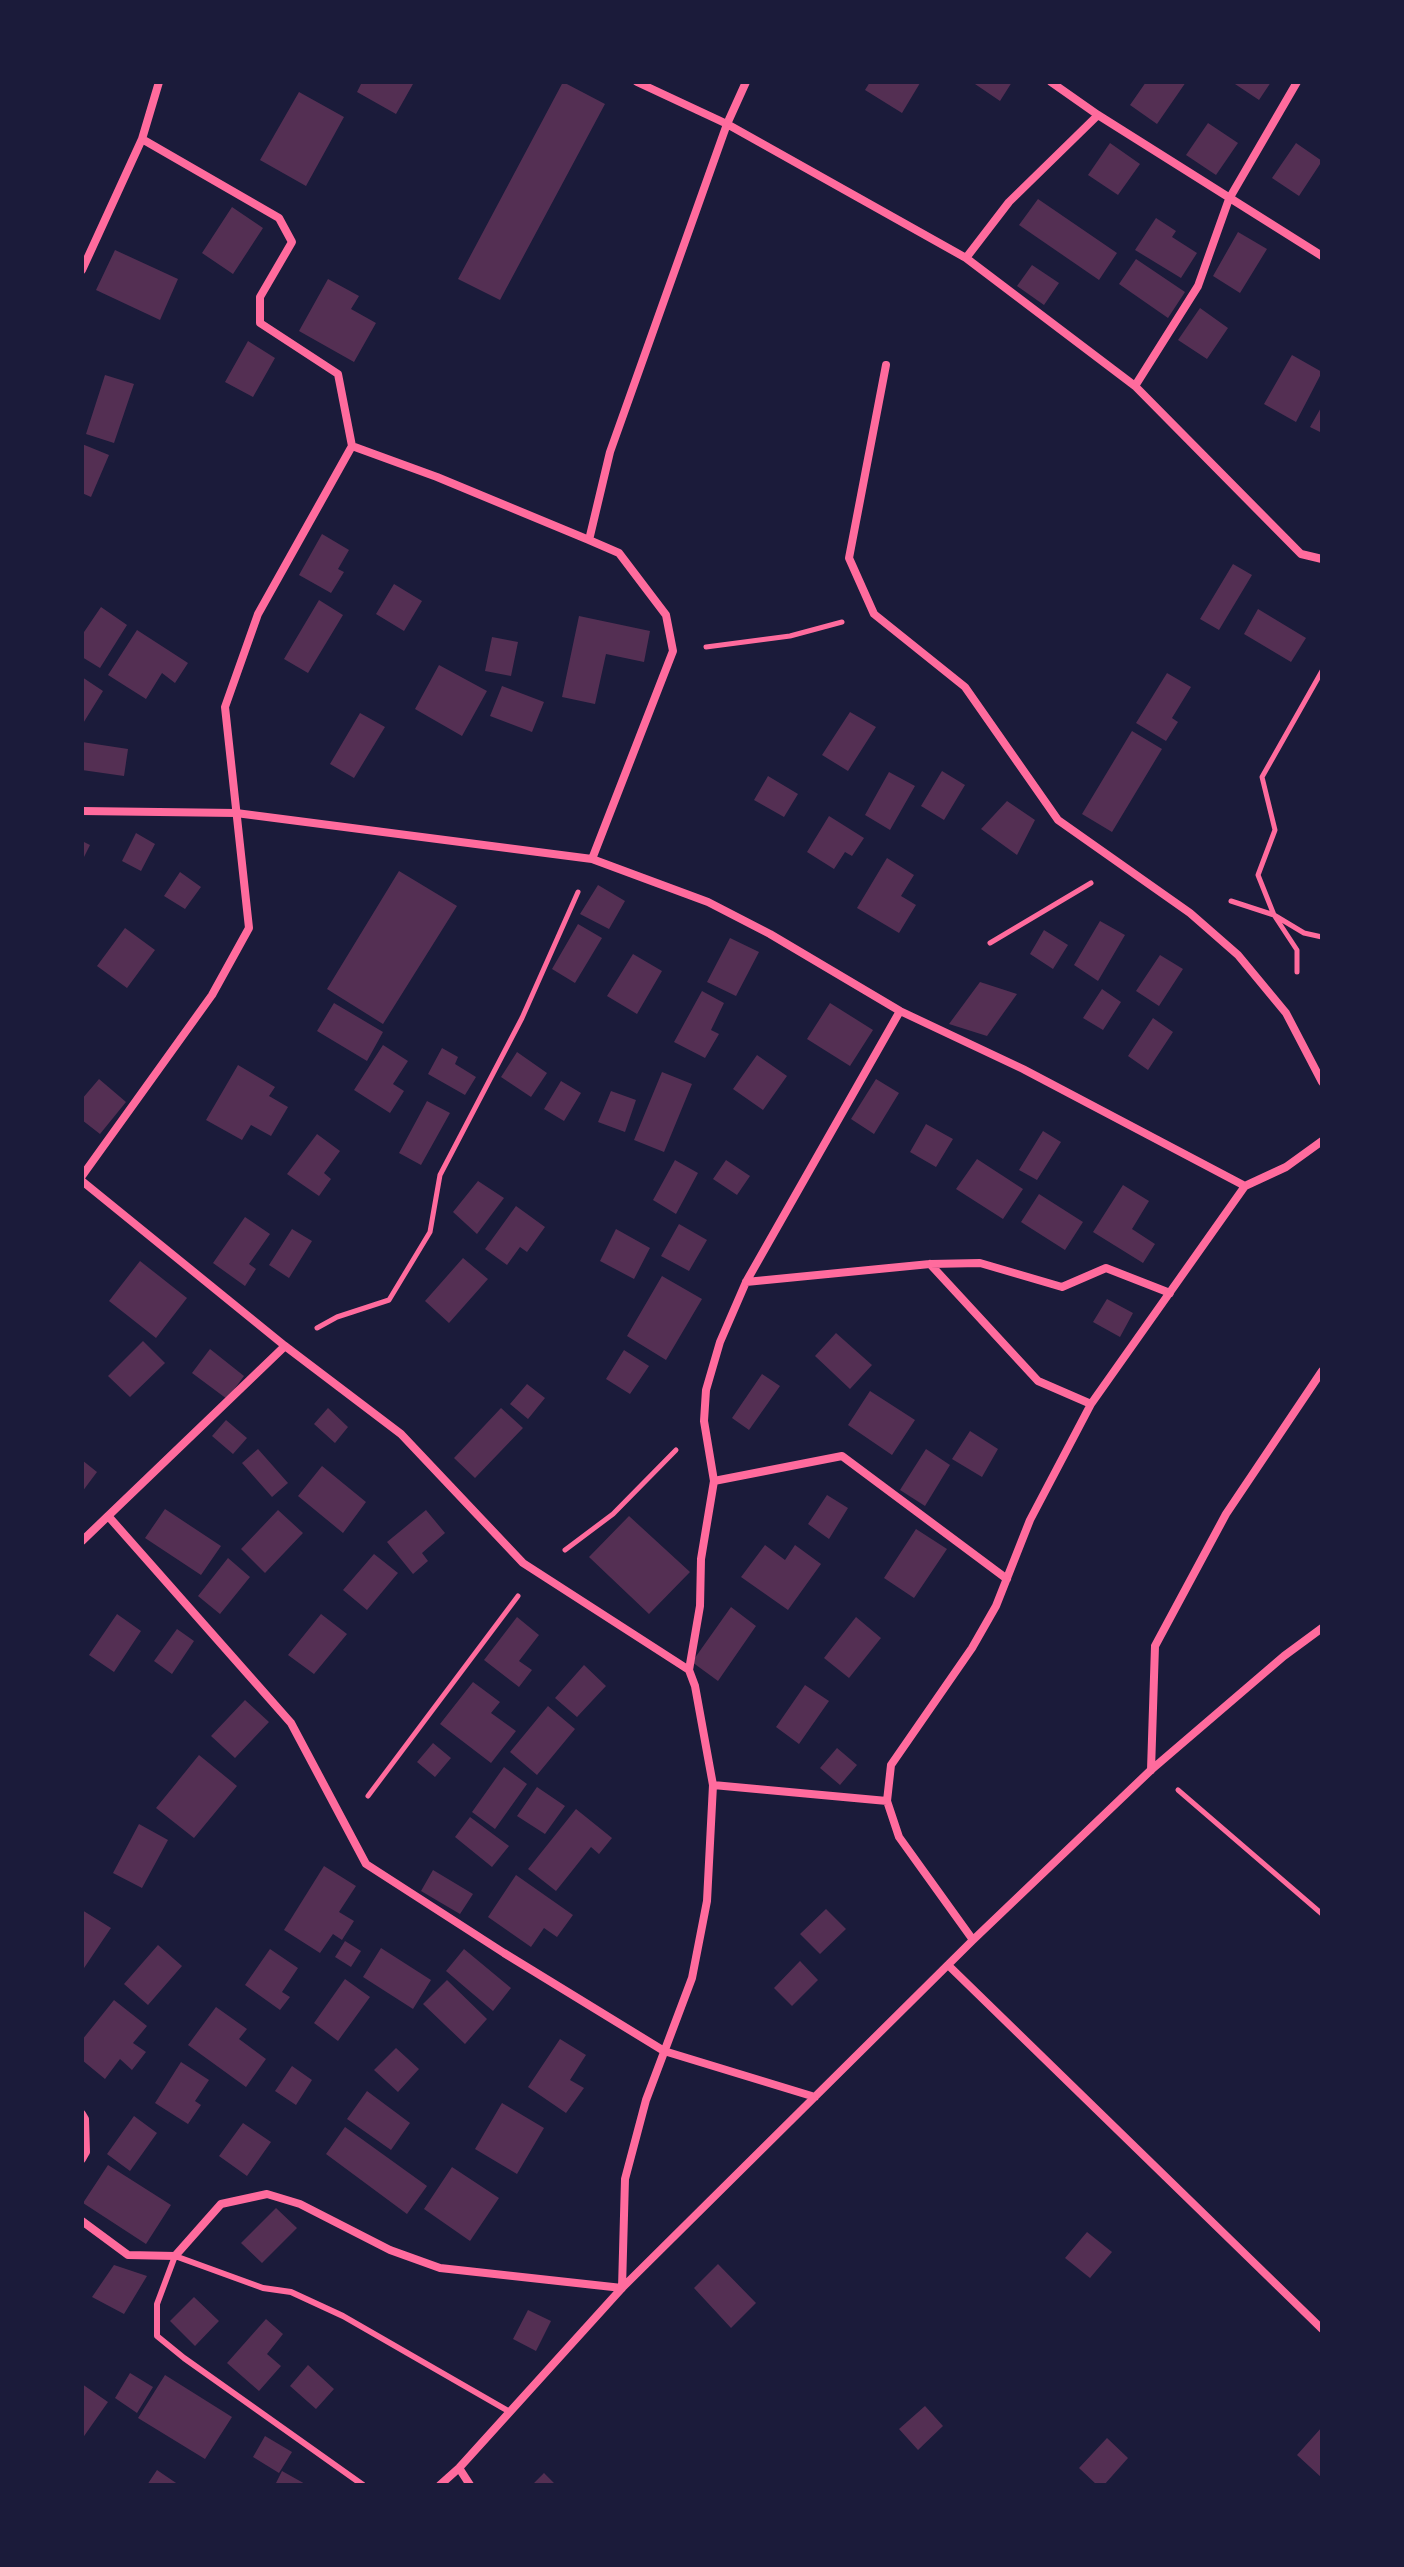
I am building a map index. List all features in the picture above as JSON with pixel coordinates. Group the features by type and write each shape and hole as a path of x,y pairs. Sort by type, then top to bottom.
{"street":[{"path":"82,270 142,139 159,82"},
{"path":"637,82 727,124 966,258 1135,386 1301,554 1322,559"},
{"path":"589,540 610,452 727,124 746,82"},
{"path":"1051,82 1322,256"},
{"path":"1135,386 1198,286 1229,199 1297,82"},
{"path":"966,258 1009,202 1098,115"},
{"path":"142,139 279,218 292,242 260,297 260,323 338,374 352,446 258,614 225,707 249,928 212,995 82,1179 285,1346 401,1434 523,1563 689,1670"},
{"path":"886,365 849,558 874,614 965,687 1058,820 1190,913 1238,955 1286,1013 1322,1082"},
{"path":"352,446 437,477 619,553 666,615 673,651 592,859"},
{"path":"82,811 236,813 592,859 708,902 770,934 900,1011 1023,1069 1245,1186"},
{"path":"622,2288 625,2179 646,2100 692,1978 707,1901 713,1785 695,1686 689,1670 700,1606 701,1559 714,1481 704,1421 706,1390 720,1342 746,1282 900,1011"},
{"path":"973,1940 899,1837 887,1801 891,1765 972,1648 996,1606 1030,1520 1091,1404 1245,1186 1286,1167 1322,1141"},
{"path":"746,1282 930,1264 980,1263 1062,1287 1106,1268 1170,1293"},
{"path":"930,1264 1038,1381 1091,1404"},
{"path":"82,1541 285,1346"},
{"path":"1151,1770 1155,1646 1226,1514 1322,1371"},
{"path":"714,1481 842,1456 1007,1579"},
{"path":"109,1517 291,1723 366,1864 664,2051 815,2097"},
{"path":"440,2485 459,2468 622,2288 973,1940 1151,1770 1284,1656 1322,1628"},
{"path":"713,1785 887,1801"},
{"path":"948,1965 1322,2329"},
{"path":"82,2114 85,2119 86,2152 82,2159"},
{"path":"82,2221 128,2255 175,2256 221,2204 267,2194 300,2204 390,2250 440,2268 622,2288"},
{"path":"459,2468 470,2485"}],"lane":[{"path":"363,2485 157,2336 157,2304 175,2256 263,2288 291,2292 343,2316 510,2412"}],"path":[{"path":"673,651 790,636 874,614"},
{"path":"1274,915 1258,875 1275,830 1262,777 1322,671"},
{"path":"285,1346 337,1317 389,1300 430,1232 440,1175 522,1018 592,859"},
{"path":"345,1825 537,1571 613,1514 704,1421"},
{"path":"1151,1770 1191,1799 1322,1914"}],"building":[{"path":"362,82 413,84 396,114 357,92"},
{"path":"563,82 605,104 500,300 458,279"},
{"path":"870,82 920,83 902,113 865,90"},
{"path":"976,82 1012,82 1000,101"},
{"path":"1146,82 1186,82 1157,124 1130,105"},
{"path":"1232,82 1271,82 1259,100"},
{"path":"299,92 344,117 306,186 260,160"},
{"path":"1208,123 1238,143 1216,175 1186,155"},
{"path":"1110,143 1140,164 1118,195 1088,175"},
{"path":"1296,143 1322,161 1299,196 1272,178"},
{"path":"1038,199 1117,253 1099,280 1019,225"},
{"path":"232,207 263,228 233,274 202,253"},
{"path":"1156,218 1176,231 1172,237 1197,253 1181,278 1135,250"},
{"path":"1238,232 1267,249 1240,293 1213,276"},
{"path":"115,250 178,279 160,320 96,290"},
{"path":"1136,259 1185,292 1168,318 1119,284"},
{"path":"1032,265 1059,283 1044,305 1017,286"},
{"path":"328,279 359,296 351,309 376,323 354,362 299,331"},
{"path":"1200,308 1228,328 1207,359 1178,340"},
{"path":"248,341 275,358 253,397 225,382"},
{"path":"1292,355 1322,372 1296,422 1264,404"},
{"path":"105,375 134,384 114,443 86,434"},
{"path":"1322,406 1322,433 1310,427"},
{"path":"82,444 109,455 91,497 82,493"},
{"path":"322,534 349,550 338,569 344,572 331,593 299,575"},
{"path":"1233,564 1252,575 1219,630 1200,619"},
{"path":"394,584 422,601 404,631 376,614"},
{"path":"319,600 343,615 308,673 284,659"},
{"path":"101,607 127,625 100,668 82,657 82,635"},
{"path":"1258,609 1306,638 1291,662 1244,634"},
{"path":"579,616 650,631 644,662 606,654 595,704 562,697"},
{"path":"137,630 188,663 175,683 162,673 146,699 108,675"},
{"path":"492,637 518,642 511,676 485,671"},
{"path":"439,665 487,691 462,736 415,709"},
{"path":"1167,673 1191,687 1172,718 1178,722 1166,741 1136,723"},
{"path":"82,677 103,691 82,725"},
{"path":"502,686 544,702 532,732 490,716"},
{"path":"850,712 876,727 848,771 822,755"},
{"path":"360,713 385,727 354,778 330,764"},
{"path":"1132,731 1162,749 1112,832 1082,814"},
{"path":"82,742 128,749 124,776 82,770"},
{"path":"942,771 965,785 944,820 921,806"},
{"path":"889,772 915,786 890,830 865,815"},
{"path":"768,776 798,794 784,817 754,800"},
{"path":"1007,801 1035,820 1017,855 981,829"},
{"path":"829,816 864,838 852,856 845,852 834,869 807,852"},
{"path":"136,833 155,844 141,871 122,861"},
{"path":"82,841 90,845 82,861"},
{"path":"887,858 914,875 901,896 916,905 899,933 857,908"},
{"path":"399,871 457,906 383,1024 327,989"},
{"path":"180,872 201,887 185,909 164,896"},
{"path":"598,885 625,901 609,929 580,914"},
{"path":"1100,921 1125,935 1098,981 1074,965"},
{"path":"578,924 602,938 575,983 552,969"},
{"path":"125,928 155,950 127,988 97,966"},
{"path":"1044,930 1068,945 1053,969 1030,954"},
{"path":"730,938 759,952 736,996 707,982"},
{"path":"633,954 662,971 637,1014 607,996"},
{"path":"1160,955 1183,969 1159,1006 1136,991"},
{"path":"980,982 1017,994 987,1036 949,1024"},
{"path":"1102,989 1121,1002 1103,1030 1083,1018"},
{"path":"702,991 724,1003 711,1030 719,1034 705,1058 674,1042"},
{"path":"334,1003 383,1032 367,1061 317,1031"},
{"path":"830,1003 873,1030 850,1066 807,1039"},
{"path":"1153,1018 1173,1032 1148,1070 1128,1056"},
{"path":"383,1045 408,1061 393,1084 404,1091 390,1113 354,1090"},
{"path":"442,1048 458,1057 455,1064 476,1077 465,1095 428,1074"},
{"path":"517,1052 547,1073 531,1097 501,1077"},
{"path":"757,1055 787,1076 763,1110 733,1089"},
{"path":"238,1065 275,1087 269,1096 288,1107 271,1136 251,1125 242,1140 206,1120"},
{"path":"662,1072 692,1084 664,1152 634,1140"},
{"path":"99,1079 126,1102 100,1134 82,1120 82,1099"},
{"path":"876,1079 899,1093 874,1134 851,1119"},
{"path":"561,1081 581,1093 564,1121 544,1109"},
{"path":"611,1091 636,1100 625,1132 598,1122"},
{"path":"427,1101 450,1113 421,1165 399,1153"},
{"path":"926,1124 953,1139 936,1167 910,1152"},
{"path":"1043,1131 1061,1142 1037,1180 1019,1170"},
{"path":"317,1134 340,1151 324,1173 331,1179 319,1196 287,1174"},
{"path":"977,1159 1023,1189 1003,1219 956,1189"},
{"path":"675,1160 698,1173 676,1214 653,1200"},
{"path":"726,1160 750,1176 737,1195 713,1179"},
{"path":"478,1181 504,1198 477,1234 453,1212"},
{"path":"1123,1185 1149,1201 1132,1229 1155,1244 1143,1263 1093,1232"},
{"path":"1039,1194 1083,1222 1065,1250 1021,1222"},
{"path":"516,1206 545,1227 527,1252 520,1247 507,1265 485,1249"},
{"path":"245,1217 270,1234 249,1264 256,1269 245,1286 213,1263"},
{"path":"679,1224 707,1240 689,1271 661,1256"},
{"path":"292,1229 312,1241 289,1278 269,1265"},
{"path":"616,1229 650,1248 634,1279 600,1261"},
{"path":"463,1258 488,1279 449,1323 425,1301"},
{"path":"140,1261 187,1298 156,1338 109,1301"},
{"path":"662,1276 702,1299 666,1360 627,1336"},
{"path":"1107,1299 1133,1313 1120,1337 1093,1322"},
{"path":"836,1333 872,1365 850,1389 815,1356"},
{"path":"143,1341 165,1363 130,1397 108,1376"},
{"path":"210,1349 244,1376 227,1399 192,1373"},
{"path":"624,1350 649,1366 630,1394 606,1379"},
{"path":"762,1374 780,1386 749,1430 732,1418"},
{"path":"527,1384 545,1398 528,1419 510,1404"},
{"path":"870,1391 915,1420 892,1455 848,1425"},
{"path":"328,1408 348,1427 335,1443 314,1424"},
{"path":"501,1408 523,1428 475,1478 454,1458"},
{"path":"226,1420 247,1438 233,1454 212,1436"},
{"path":"970,1431 998,1449 982,1477 952,1459"},
{"path":"258,1449 288,1483 272,1497 242,1463"},
{"path":"926,1449 950,1465 925,1506 900,1490"},
{"path":"82,1460 97,1472 82,1492"},
{"path":"322,1466 366,1502 343,1533 298,1496"},
{"path":"827,1495 848,1508 829,1539 808,1524"},
{"path":"165,1509 221,1546 201,1575 145,1538"},
{"path":"278,1510 303,1533 265,1573 241,1549"},
{"path":"426,1510 445,1533 422,1553 428,1561 413,1574 387,1542"},
{"path":"629,1516 690,1572 649,1614 589,1557"},
{"path":"916,1529 947,1549 914,1598 884,1578"},
{"path":"765,1545 785,1560 795,1545 821,1564 788,1610 741,1577"},
{"path":"374,1554 398,1573 367,1610 343,1590"},
{"path":"228,1558 250,1577 220,1614 198,1596"},
{"path":"731,1607 756,1626 718,1681 692,1662"},
{"path":"117,1614 141,1631 114,1672 89,1655"},
{"path":"321,1614 347,1634 314,1674 288,1655"},
{"path":"517,1617 539,1635 519,1661 532,1670 519,1687 484,1660"},
{"path":"856,1617 881,1638 849,1678 824,1658"},
{"path":"177,1629 194,1641 172,1674 154,1661"},
{"path":"584,1665 606,1686 577,1717 555,1698"},
{"path":"473,1682 500,1702 491,1713 516,1731 491,1763 440,1724"},
{"path":"805,1685 829,1701 799,1744 776,1727"},
{"path":"245,1700 269,1722 235,1758 211,1736"},
{"path":"548,1706 575,1729 537,1775 510,1752"},
{"path":"433,1743 451,1758 435,1777 417,1762"},
{"path":"837,1748 857,1765 840,1785 820,1768"},
{"path":"199,1755 237,1786 194,1838 156,1808"},
{"path":"504,1767 527,1784 495,1829 472,1812"},
{"path":"537,1787 565,1806 545,1834 517,1816"},
{"path":"576,1809 612,1838 599,1854 591,1847 556,1891 528,1869"},
{"path":"470,1817 509,1846 492,1867 455,1837"},
{"path":"139,1824 168,1840 142,1888 113,1873"},
{"path":"324,1866 356,1886 339,1912 354,1921 342,1940 333,1934 320,1953 284,1930"},
{"path":"433,1870 473,1894 460,1914 421,1891"},
{"path":"516,1875 573,1915 557,1937 544,1928 531,1947 488,1917"},
{"path":"826,1909 846,1929 820,1954 800,1934"},
{"path":"82,1910 111,1928 82,1971"},
{"path":"345,1941 361,1951 351,1967 335,1957"},
{"path":"158,1945 182,1966 148,2005 124,1984"},
{"path":"381,1948 431,1980 413,2009 363,1977"},
{"path":"270,1949 298,1968 282,1992 290,1997 280,2010 245,1985"},
{"path":"464,1949 511,1988 493,2011 446,1971"},
{"path":"800,1961 818,1980 792,2006 774,1988"},
{"path":"345,1979 370,1997 338,2041 314,2023"},
{"path":"447,1980 487,2019 465,2044 423,2004"},
{"path":"114,2000 147,2026 133,2043 146,2052 132,2070 120,2059 105,2079 82,2060 82,2040"},
{"path":"216,2007 247,2029 239,2039 266,2059 246,2087 188,2045"},
{"path":"560,2039 586,2055 570,2080 584,2088 566,2113 528,2087"},
{"path":"396,2048 419,2069 398,2092 374,2070"},
{"path":"181,2062 209,2080 195,2101 201,2105 188,2124 155,2103"},
{"path":"292,2066 312,2080 296,2105 275,2091"},
{"path":"367,2091 410,2123 391,2150 347,2119"},
{"path":"502,2103 544,2128 517,2174 475,2149"},
{"path":"134,2116 157,2133 130,2171 107,2154"},
{"path":"243,2123 271,2142 247,2176 219,2156"},
{"path":"345,2127 427,2186 407,2214 326,2154"},
{"path":"108,2165 171,2205 146,2244 83,2203"},
{"path":"452,2167 499,2198 470,2241 424,2209"},
{"path":"276,2208 297,2228 262,2263 241,2243"},
{"path":"1087,2232 1112,2252 1090,2278 1065,2258"},
{"path":"718,2264 756,2303 731,2328 694,2288"},
{"path":"114,2265 147,2276 124,2314 92,2297"},
{"path":"194,2297 219,2321 195,2346 170,2321"},
{"path":"528,2310 551,2321 536,2351 513,2339"},
{"path":"266,2319 283,2334 267,2354 281,2366 259,2391 227,2363"},
{"path":"308,2365 334,2389 316,2409 290,2386"},
{"path":"130,2373 153,2387 137,2413 115,2398"},
{"path":"165,2375 232,2417 205,2459 138,2418"},
{"path":"82,2384 108,2402 82,2439"},
{"path":"925,2406 943,2426 918,2450 899,2429"},
{"path":"1322,2427 1322,2478 1297,2455"},
{"path":"265,2436 292,2452 279,2473 253,2457"},
{"path":"1107,2438 1128,2458 1104,2485 1097,2485 1079,2468"},
{"path":"157,2470 179,2485 147,2485"},
{"path":"282,2471 307,2485 275,2485"},
{"path":"544,2473 556,2485 532,2485"}]}
